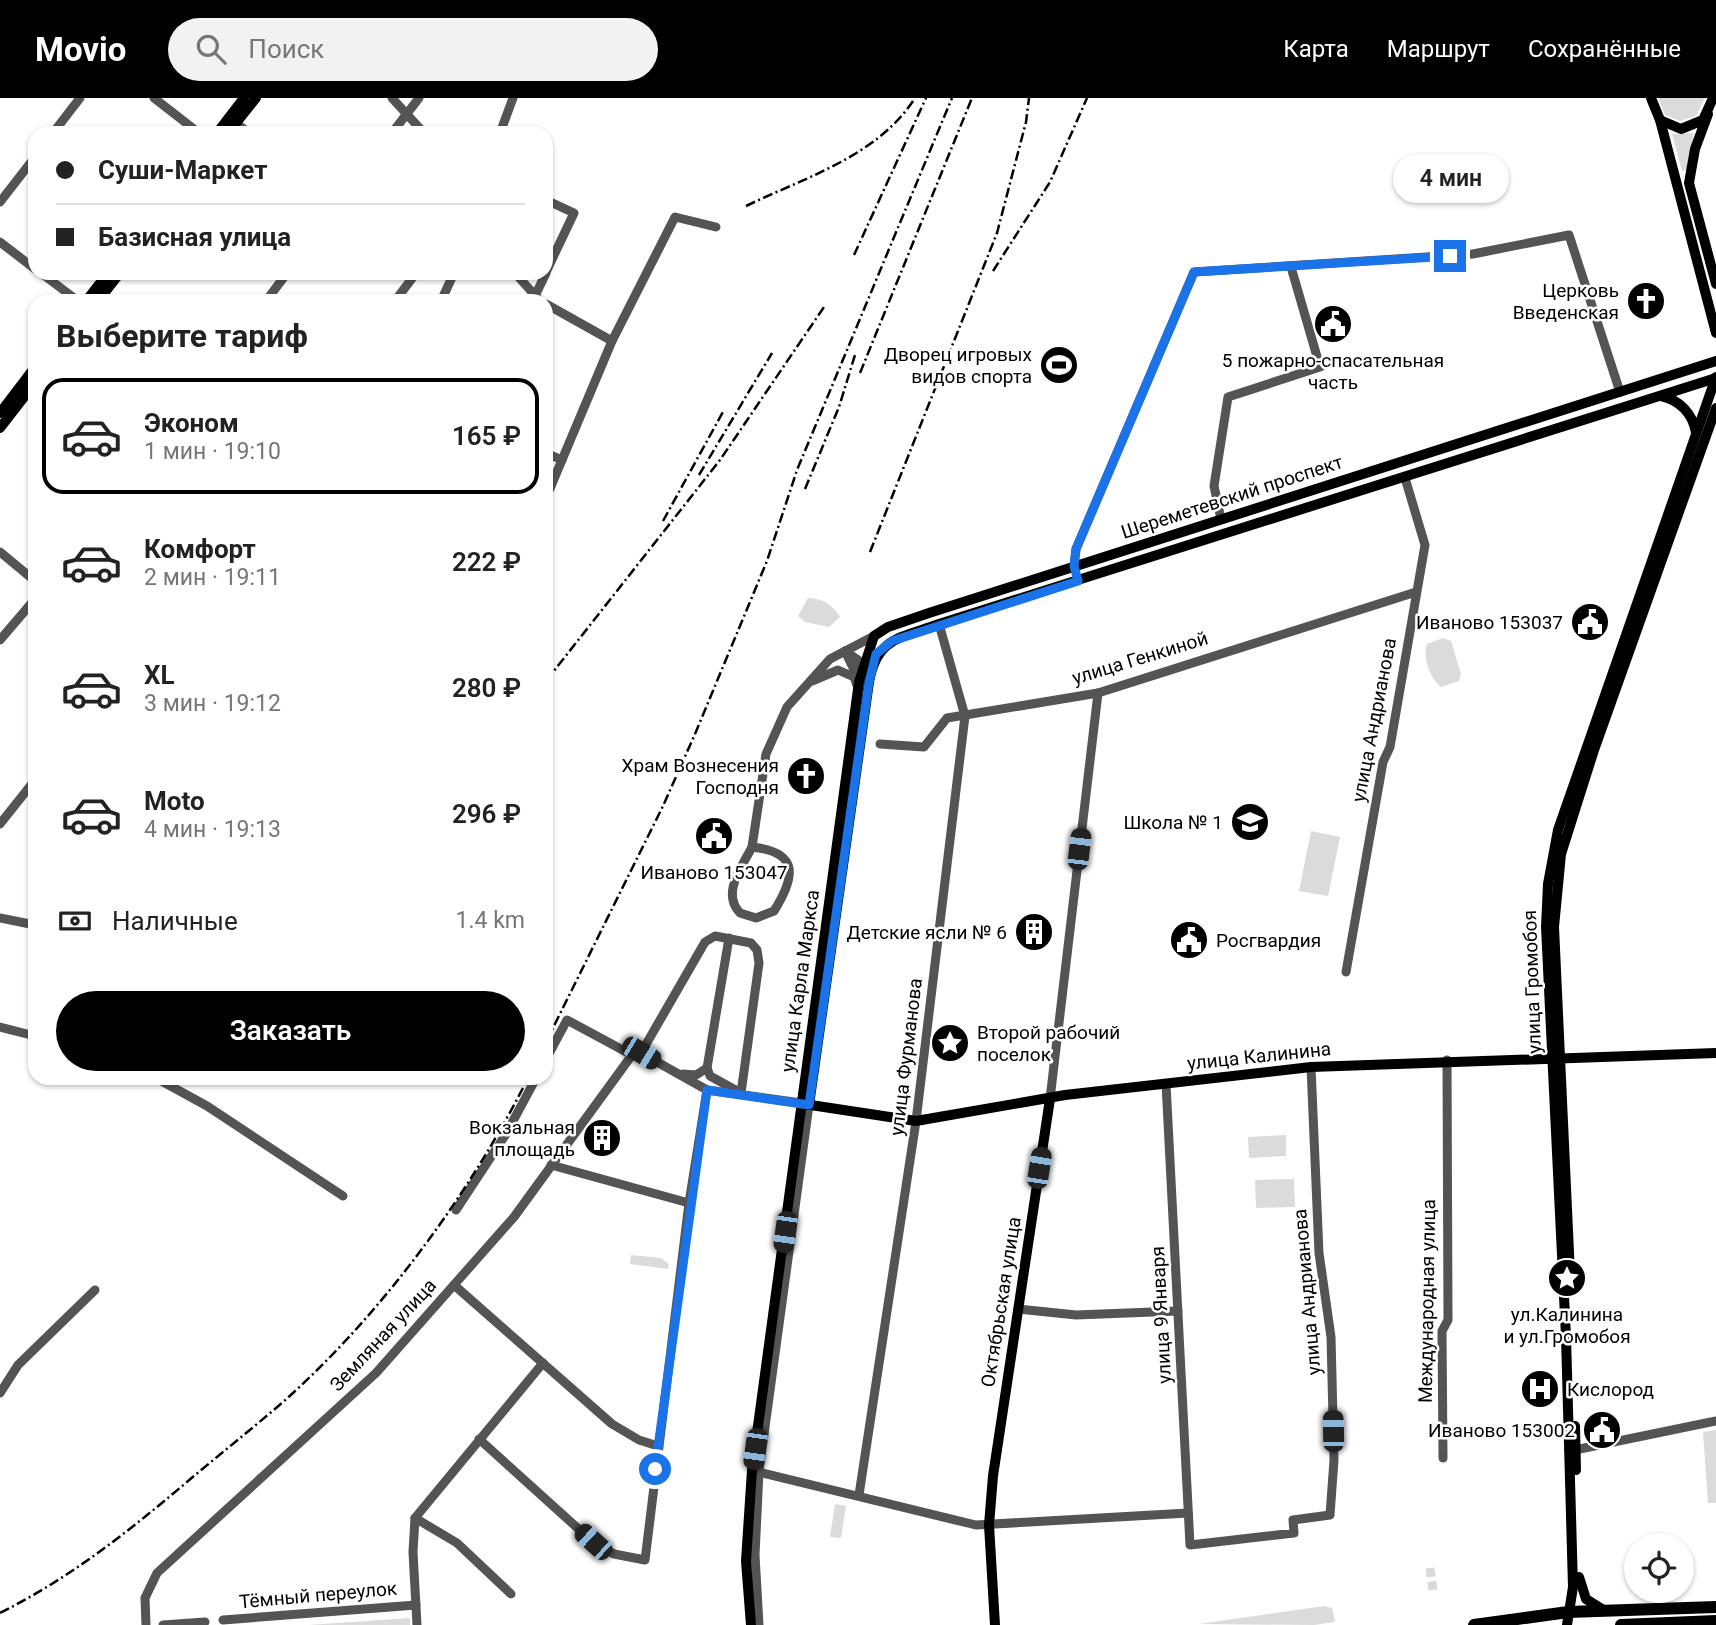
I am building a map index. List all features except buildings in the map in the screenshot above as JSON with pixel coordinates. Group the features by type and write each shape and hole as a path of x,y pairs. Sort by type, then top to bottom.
{"highway":[{"path":"1474,1625 1568,1619 1607,1611 1716,1607"},
{"path":"1621,1625 1716,1621"}],"main road":[{"path":"230,126 244,98"},
{"path":"225,126 256,98"},
{"path":"1650,100 1660,120 1716,333"},
{"path":"1660,120 1673,128 1689,128 1712,104"},
{"path":"1712,104 1695,149 1689,183 1716,284"},
{"path":"92,294 102,280"},
{"path":"104,294 114,280"},
{"name":"Шереметевский проспект","path":"874,636 918,616 1716,361"},
{"path":"0,413 28,376"},
{"name":"Шереметевский проспект","path":"884,645 939,624 1716,378"},
{"name":"улица Громобоя","path":"1556,1057 1546,928 1552,856 1716,378"},
{"path":"0,428 28,392"},
{"path":"1661,396 1684,408 1692,418 1696,433"},
{"name":"улица Громобоя","path":"1568,1619 1580,1587 1556,1057 1553,927 1556,883 1566,831 1716,408"},
{"path":"1483,436 1488,452"},
{"path":"1221,519 1226,534"},
{"path":"1074,566 1078,581"},
{"name":"улица Карла Маркса","path":"751,1625 746,1560 756,1471 862,684 862,666 874,636"},
{"name":"улица Карла Маркса","path":"862,684 876,654 884,645"},
{"name":"улица Калинина","path":"805,1104 916,1121 1050,1098 1311,1067 1447,1060 1716,1053"},
{"name":"Октябрьская улица","path":"995,1625 989,1525 1050,1098"},
{"name":"улица Громобоя","path":"1568,1619 1573,1587 1572,1451"},
{"path":"1580,1587 1586,1599 1607,1611"}],"street":[{"path":"59,126 80,98"},
{"path":"154,98 190,126"},
{"path":"392,98 418,126"},
{"path":"398,126 419,98"},
{"path":"503,126 513,98"},
{"path":"232,120 240,126"},
{"path":"0,202 28,166"},
{"path":"553,203 574,213 553,258"},
{"path":"553,481 612,341 675,217 716,227"},
{"path":"1074,566 1076,549 1194,272 1474,254 1569,236 1620,392"},
{"path":"0,242 28,264"},
{"path":"1221,519 1214,486 1228,397 1320,367 1291,267"},
{"path":"50,280 69,294"},
{"path":"520,280 531,294"},
{"path":"553,308 612,341"},
{"path":"553,456 562,460"},
{"name":"улица Андрианова","path":"1346,972 1383,762 1390,747 1425,545 1405,478"},
{"path":"0,552 28,575"},
{"name":"улица Генкиной","path":"880,744 924,747 947,718 1098,692 1416,592"},
{"path":"0,640 28,607"},
{"name":"улица Фурманова","path":"859,1495 916,1121 965,716 939,624"},
{"path":"752,847 774,850 784,856 790,866 790,877 774,911 756,918 740,913 732,900 732,886 752,847 769,744 787,707 804,685 830,659 874,636"},
{"path":"845,651 884,645"},
{"path":"845,651 862,666"},
{"path":"845,651 862,684"},
{"path":"804,685 838,670 855,677 862,684"},
{"name":"Октябрьская улица","path":"1050,1098 1098,692"},
{"path":"0,824 28,790"},
{"path":"0,918 28,924"},
{"path":"637,1054 705,943 715,936 751,943 757,950 759,963 741,1093"},
{"path":"668,1069 689,1076 703,1073 707,1068 729,938"},
{"path":"553,1046 567,1020 707,1090 805,1104"},
{"path":"0,1027 28,1034"},
{"name":"Земляная улица","path":"146,1625 148,1587 168,1559 376,1373 514,1217 637,1054"},
{"name":"Международная улица","path":"1443,1458 1442,1331 1448,1320 1447,1060"},
{"name":"улица Андрианова","path":"1190,1545 1294,1533 1293,1520 1330,1515 1334,1460 1331,1337 1319,1253 1311,1067"},
{"path":"707,1068 710,1076 741,1093"},
{"name":"улица 9 Января","path":"1166,1084 1190,1545"},
{"path":"169,1085 207,1106 343,1196"},
{"path":"456,1210 506,1134 532,1085"},
{"path":"479,1439 593,1542 614,1554 645,1560 657,1446 707,1090"},
{"path":"551,1165 690,1203"},
{"path":"454,1285 612,1424 657,1446"},
{"path":"0,1393 18,1365 95,1290"},
{"path":"1018,1309 1076,1315 1178,1311"},
{"path":"418,1625 415,1518 543,1363"},
{"path":"1572,1451 1716,1421"},
{"path":"756,1471 989,1525 1188,1513"},
{"name":"улица Карла Маркса","path":"756,1471 755,1555 760,1625"},
{"path":"415,1518 457,1543 511,1594"},
{"name":"Тёмный переулок","path":"223,1620 416,1605"},
{"path":"163,1625 205,1622"}],"shaded area":[{"path":"1658,98 1705,98 1696,116 1680,121 1665,115"},
{"path":"1694,133 1687,170 1682,171 1672,134"},
{"path":"808,598 827,603 840,617 829,627 805,622 798,616"},
{"path":"1443,638 1451,641 1461,674 1459,681 1441,687 1430,673 1426,649 1427,644"},
{"path":"1311,831 1340,837 1328,896 1299,891"},
{"path":"1286,1135 1286,1156 1249,1158 1248,1137"},
{"path":"1294,1179 1295,1207 1256,1208 1255,1180"},
{"path":"631,1255 661,1258 669,1264 668,1269 630,1264"},
{"path":"1716,1430 1716,1503 1708,1503 1703,1432"},
{"path":"835,1504 846,1506 841,1538 830,1537"},
{"path":"1324,1606 1332,1608 1335,1622 1314,1625 1199,1624"},
{"path":"410,1618 410,1625 308,1625"}],"tunnel":[{"path":"1430,1568 1433,1590"}],"railway":[{"path":"746,206 861,150 900,118 915,98"},
{"path":"854,255 926,98"},
{"path":"553,1028 663,806 695,734 767,561 797,470 952,98"},
{"path":"860,373 972,98"},
{"path":"870,552 997,233 1026,122 1029,98"},
{"path":"993,271 1050,182 1087,98"},
{"path":"553,672 720,460 824,307"},
{"path":"699,475 772,353"},
{"path":"805,489 839,407 855,355"},
{"path":"663,521 724,410"},
{"path":"0,1613 52,1584 125,1533 283,1402 319,1368 388,1292 451,1209 505,1122 524,1085"}],"place":[{"name":"Церковь Введенская","path":"1646,301"},
{"name":"5 пожарно-спасательная часть","path":"1333,324"},
{"name":"Дворец игровых видов спорта","path":"1059,365"},
{"name":"Иваново 153037","path":"1590,622"},
{"name":"Храм Вознесения Господня","path":"806,776"},
{"name":"Школа № 1","path":"1250,822"},
{"name":"Иваново 153047","path":"714,836"},
{"name":"Детские ясли № 6","path":"1034,932"},
{"name":"Росгвардия","path":"1189,940"},
{"name":"Второй рабочий поселок","path":"950,1043"},
{"name":"Вокзальная площадь","path":"602,1138"},
{"name":"ул.Калинина и ул.Громобоя","path":"1567,1278"},
{"name":"Кислород","path":"1540,1389"},
{"name":"Иваново 153002","path":"1602,1430"}],"route":[{"path":"655,1469 707,1090 809,1105 869,682 876,654 892,641 939,624 1078,581 1074,566 1076,549 1194,272 1450,256"}]}
